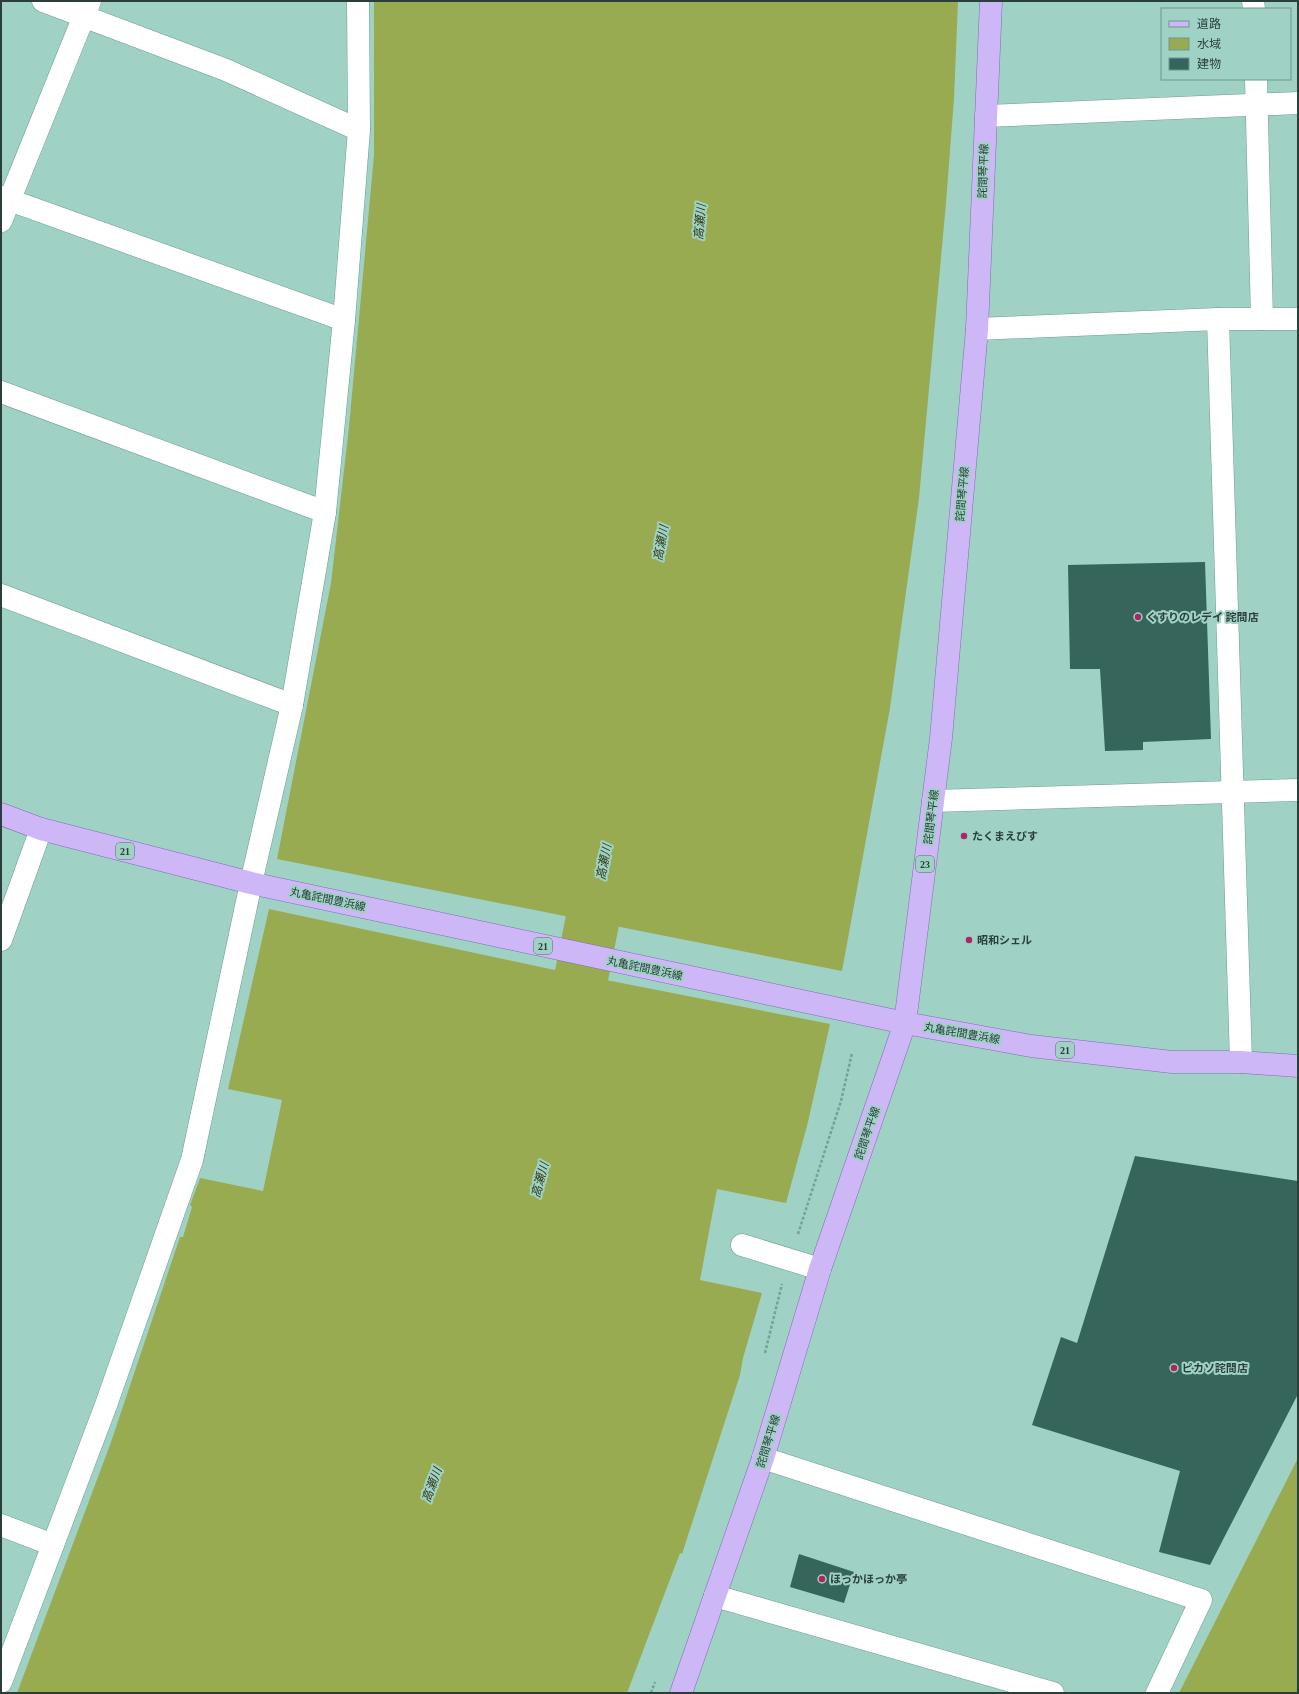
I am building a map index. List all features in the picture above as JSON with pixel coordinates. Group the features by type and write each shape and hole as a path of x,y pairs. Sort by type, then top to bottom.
{"main road":[{"name":"詫間琴平線","path":"681,1693 763,1458 820,1269 905,1023 941,738 977,329 990,1"},
{"name":"丸亀詫間豊浜線","path":"1,814 41,829 251,883 905,1023 1031,1046 1157,1061 1241,1062 1298,1066"}],"street":[{"path":"43,1 87,9 359,130"},
{"path":"1,1682 106,1405 192,1160 251,883 292,706 325,512 344,320 359,130 358,1"},
{"path":"1,221 5,199 87,9"},
{"path":"1256,80 1262,319"},
{"path":"986,116 1298,103"},
{"path":"5,199 344,320"},
{"path":"977,329 1218,319 1298,319"},
{"path":"1218,319 1241,1062"},
{"path":"1,392 325,512"},
{"path":"1,595 292,706"},
{"path":"933,801 1298,790"},
{"path":"1,940 41,829"},
{"path":"742,1245 820,1269"},
{"path":"763,1458 1201,1600 1157,1693"},
{"path":"1,1525 53,1545"},
{"path":"715,1596 1053,1693"}],"path":[{"path":"764,1356 782,1283 841,1101 852,1053"},
{"path":"651,1693 656,1678"}],"water":[{"path":"374,1 958,1 954,98 946,203 919,498 890,708 842,971 277,859 331,583 349,427 374,155"},
{"path":"269,909 550,969 830,1024 808,1122 786,1203 717,1189 700,1280 762,1293 743,1358 740,1375 682,1554 680,1553 627,1693 17,1693 110,1445 180,1237 183,1237 192,1207 190,1205 200,1178 263,1191 282,1100 228,1089"},
{"path":"1298,1458 1298,1693 1179,1693"}],"building":[{"name":"くすりのレデイ 詫間店","path":"1205,562 1211,739 1143,742 1143,750 1105,751 1100,669 1070,669 1068,565"},
{"name":"ピカソ詫間店","path":"1135,1156 1298,1181 1298,1394 1210,1565 1159,1552 1180,1471 1032,1425 1061,1337 1077,1343"},
{"name":"ほっかほっか亭","path":"799,1554 854,1572 844,1603 790,1587"}],"waterway":[{"name":"高瀬川","path":"567,1049 607,847"}],"place":[{"name":"くすりのレデイ 詫間店","path":"1138,617"},
{"name":"たくまえびす","path":"964,836"},
{"name":"昭和シェル","path":"969,940"},
{"name":"ピカソ詫間店","path":"1174,1368"},
{"name":"ほっかほっか亭","path":"822,1579"}]}
